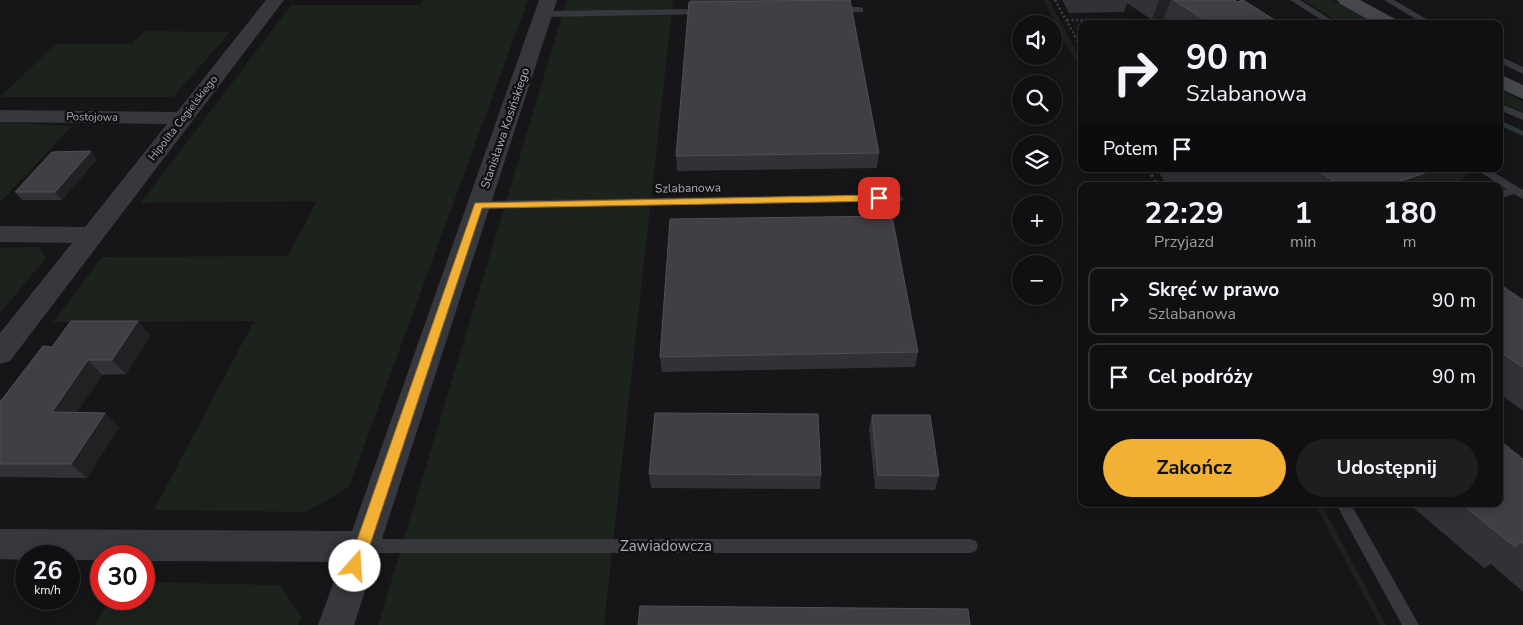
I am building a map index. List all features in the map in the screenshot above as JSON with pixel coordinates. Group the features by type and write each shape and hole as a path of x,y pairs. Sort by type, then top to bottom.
{"main road":[{"path":"1346,0 1383,20"},
{"path":"1503,82 1523,93"}],"street":[{"name":"Hipolita Cegielskiego","path":"0,353 275,0"},
{"name":"Stanisława Kosińskiego","path":"336,625 546,7"},
{"name":"Postojowa","path":"0,116 183,118"},
{"path":"0,234 91,235"},
{"path":"0,544 259,547 362,546"}],"lane":[{"path":"1294,0 1327,20"},
{"path":"1388,0 1424,20"},
{"path":"546,7 711,12"},
{"path":"821,10 860,10"},
{"path":"1166,20 1183,16"},
{"path":"1503,61 1523,71"},
{"path":"1503,108 1523,117"},
{"path":"1486,172 1502,182"},
{"path":"1503,183 1519,193"},
{"path":"1503,195 1519,193"},
{"name":"Szlabanowa","path":"478,205 898,198"},
{"path":"1345,507 1411,625"},
{"name":"Zawiadowcza","path":"362,546 970,546"}],"path":[{"path":"1056,0 1067,20 1077,31"},
{"path":"1067,20 1128,20"}],"shaded area":[{"path":"423,0 528,0 349,487 306,512 154,510 254,321 53,322 102,257 288,256 317,201 141,203 291,5 420,5"},
{"path":"567,0 673,0 604,625 378,625"},
{"path":"1044,0 1049,0 1057,15 1051,15"},
{"path":"1303,0 1332,0 1368,20 1336,20"},
{"path":"1062,24 1078,54 1078,64 1062,37"},
{"path":"144,31 230,32 173,97 0,97 56,44 132,44"},
{"path":"1503,91 1523,102 1523,112 1503,103"},
{"path":"0,122 72,126 0,202"},
{"path":"38,247 46,258 0,313 0,248"},
{"path":"1317,507 1323,507 1386,625 1380,625"},
{"path":"155,582 280,585 301,616 298,625 95,625 103,610 155,610"}],"building":[{"path":"850,0 879,153 676,156 689,2"},
{"path":"1174,0 1234,0 1237,2 1243,0 1275,20 1205,20"},
{"path":"91,151 55,192 15,192 52,152"},
{"path":"1321,172 1428,172 1397,182 1335,182"},
{"path":"892,216 918,352 660,357 670,219"},
{"path":"1503,287 1523,300 1523,367 1503,354"},
{"path":"71,321 138,321 112,360 88,360 52,412 105,413 71,464 0,464 0,402 43,346 52,347"},
{"path":"655,413 818,414 821,475 649,474"},
{"path":"872,415 930,415 939,476 878,475"},
{"path":"1503,443 1523,459 1523,544 1521,542 1515,547 1466,507 1503,507"},
{"path":"640,606 968,609 970,625 638,625"}],"waterway":[{"path":"1503,124 1523,134"}],"route":[{"path":"355,566 478,205 879,198"}]}
